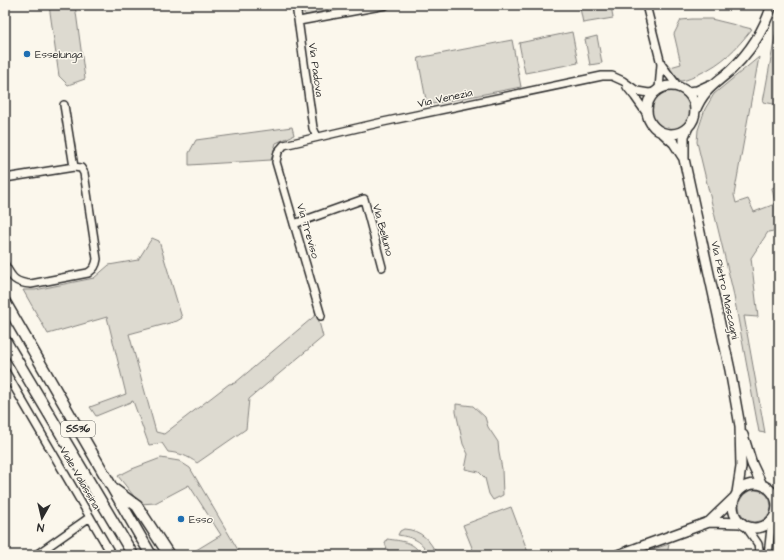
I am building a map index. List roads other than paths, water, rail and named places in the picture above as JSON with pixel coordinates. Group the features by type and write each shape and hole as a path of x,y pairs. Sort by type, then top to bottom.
{"highway":[{"name":"SS36","path":"5,302 151,555"},
{"name":"SS36","path":"5,340 133,555"},
{"path":"112,487 137,506 169,555"},
{"path":"116,527 129,555"}],"main road":[{"path":"712,85 697,91 683,90 669,86 657,91 648,102 647,114 654,127 662,133 673,134 688,128 693,120 701,98 712,85 743,58 763,29 772,5"},
{"path":"683,90 692,99 695,111"},
{"name":"Via Pietro Mascagni","path":"688,128 683,141 684,159 727,354 740,426 752,464 765,487"},
{"name":"Via Pietro Mascagni","path":"662,133 674,143 684,159"},
{"name":"Via Pietro Mascagni","path":"736,495 741,466 740,426"},
{"path":"709,522 742,488 748,485 755,484 779,490"},
{"path":"618,555 709,522 743,524 755,528 760,527 764,525 776,512 774,496 765,487"},
{"path":"736,495 733,504 734,511 736,518 743,524"}],"street":[{"name":"Via Padova","path":"296,5 313,128 317,137"},
{"path":"298,21 381,5"},
{"path":"646,5 661,64 657,91"},
{"path":"661,64 683,90"},
{"name":"Via Venezia","path":"278,152 284,145 317,137 602,76 612,76 637,91 649,93 657,91"},
{"path":"620,80 636,97 647,114"},
{"path":"64,105 74,167"},
{"name":"Via Treviso","path":"278,152 276,162 321,316"},
{"path":"5,178 74,167 81,168 84,172 98,258 96,266 88,273 31,284 15,280 5,265"},
{"name":"Via Belluno","path":"294,224 364,199 382,267"},
{"name":"Viale Valassina","path":"5,371 112,555"},
{"path":"768,555 776,512"},
{"path":"36,555 90,517"},
{"path":"743,524 758,544 760,555"}],"place":[{"name":"Esselunga","path":"27,54"},
{"name":"Esso","path":"181,519"}]}
